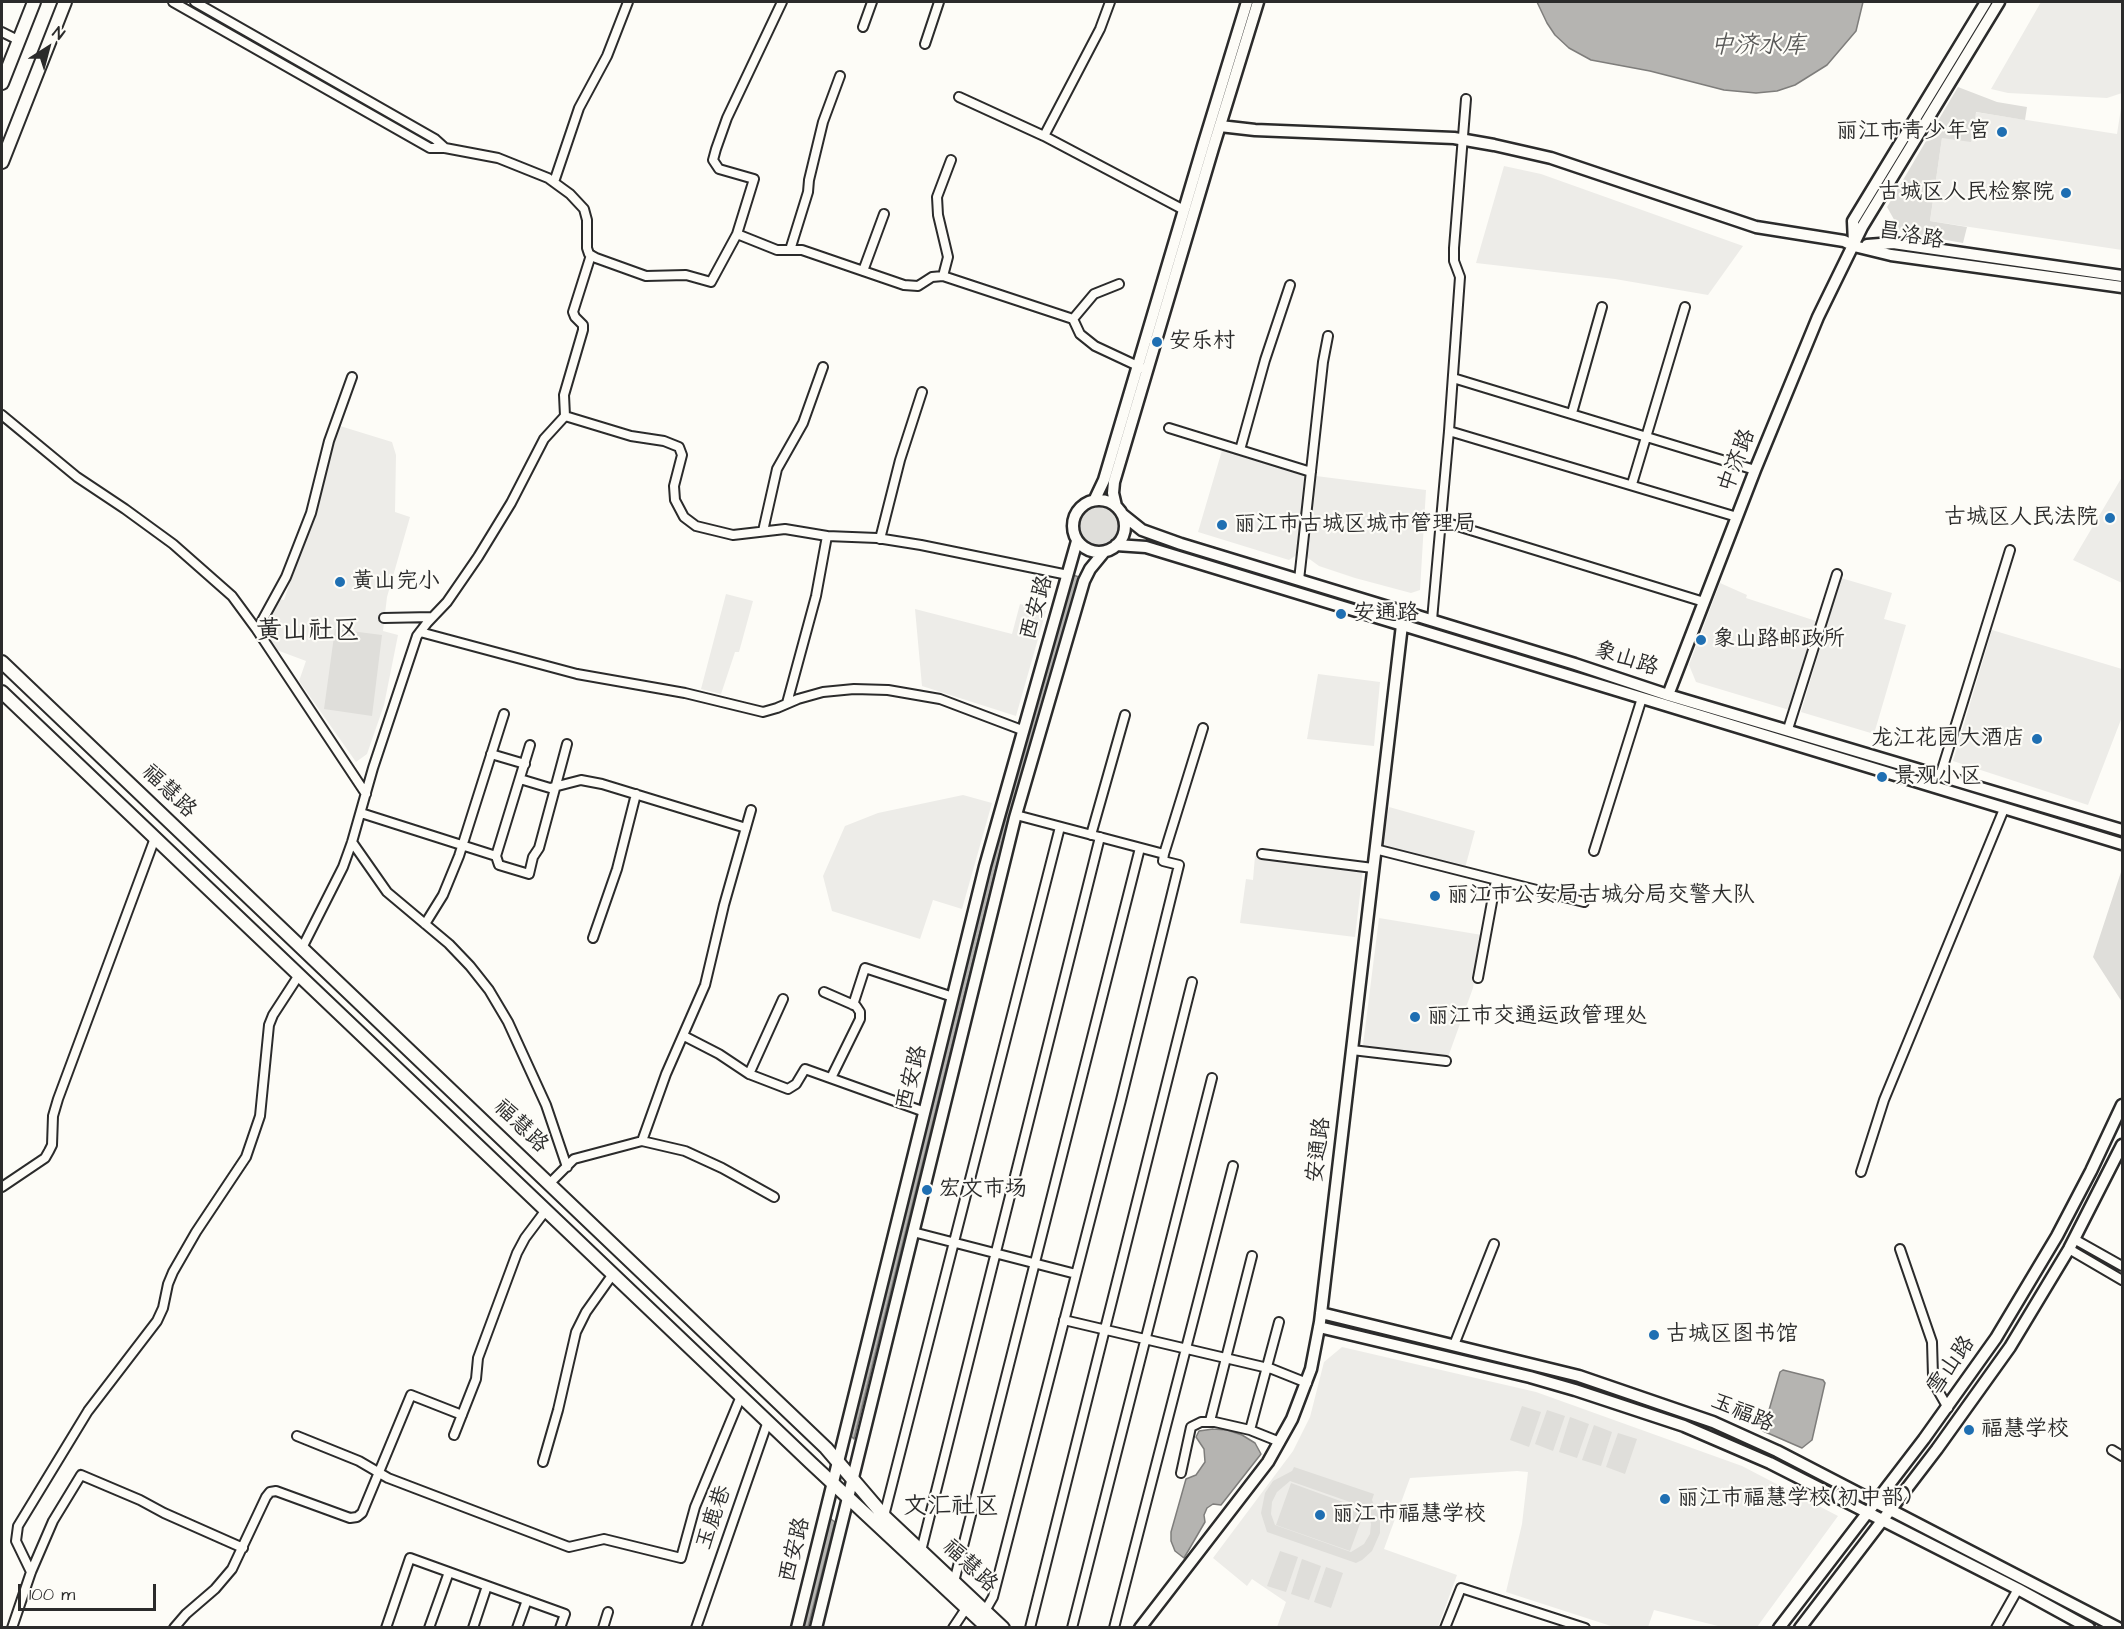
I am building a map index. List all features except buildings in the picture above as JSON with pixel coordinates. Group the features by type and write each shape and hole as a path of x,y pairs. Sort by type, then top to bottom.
{"main road":[{"path":"2,83 34,2"},
{"path":"2,162 65,2"},
{"name":"福慧路","path":"2,662 826,1448 884,1516 1003,1628"},
{"name":"福慧路","path":"2,692 988,1628"}],"street":[{"path":"173,2 430,148 445,148 498,158 554,182 584,209 586,249 591,255 646,276 686,275 711,282 737,234 754,179 719,169 713,160 723,128 782,2"},
{"path":"195,2 435,139 445,148"},
{"path":"554,182 579,108 607,56 628,2"},
{"path":"863,27 872,2"},
{"path":"925,44 939,2"},
{"path":"1044,136 1100,29 1110,2"},
{"path":"1119,510 1106,500 1095,499 1080,507 1074,516 1072,529 1077,540 1092,551 1104,552 1116,545 1125,530 1113,487 1184,210 1247,2"},
{"path":"1095,499 1104,480 1142,369 1258,2"},
{"name":"中济路","path":"1854,246 1853,221 1986,2"},
{"name":"中济路","path":"1668,694 1806,344 1862,227 1999,2"},
{"path":"2,32 18,40"},
{"path":"790,250 808,192 823,122 840,76"},
{"path":"959,98 1044,136 1184,210"},
{"path":"1432,620 1460,277 1454,261 1454,248 1466,99"},
{"path":"1220,126 1255,130 1462,139 1551,158 1756,227 1844,241 1854,246"},
{"path":"943,276 948,256 938,215 937,197 951,160"},
{"path":"863,271 884,214"},
{"path":"737,234 777,250 802,250 913,287 932,277 943,276 1073,319 1080,334 1086,340 1142,369"},
{"name":"昌洛路","path":"1854,246 1893,243 2122,276"},
{"name":"昌洛路","path":"1854,246 1891,255 2122,288"},
{"path":"302,948 343,867 362,813 372,768 420,632 447,602 478,557 511,503 544,439 565,416 564,395 583,330 583,325 573,312 591,255"},
{"path":"1073,319 1094,294 1119,284"},
{"path":"1240,450 1265,360 1290,285"},
{"path":"1572,413 1602,307"},
{"path":"1632,484 1685,307"},
{"path":"1299,580 1323,362 1328,336"},
{"path":"764,531 777,469 803,423 823,367"},
{"path":"257,630 283,584 311,513 329,441 352,376"},
{"path":"1453,378 1755,470"},
{"path":"880,539 900,460 922,392"},
{"path":"2,415 77,477 141,520 196,563 232,596 366,794"},
{"path":"565,416 631,436 664,441 679,447 682,455 674,494 679,510 696,526 730,535 785,529 827,536 880,539 1068,575"},
{"path":"1170,428 1311,472"},
{"path":"1449,431 1737,517"},
{"name":"象山路","path":"1119,510 1135,526 1153,535 1668,694 2122,830"},
{"path":"1441,521 1704,602"},
{"path":"787,703 816,596 827,536"},
{"name":"西安路","path":"797,1628 985,866 1077,540"},
{"name":"象山路","path":"1116,545 1146,547 2122,844"},
{"path":"1940,776 2010,550"},
{"name":"西安路","path":"816,1628 1016,815 1084,581 1090,569 1104,552"},
{"path":"1788,729 1837,574"},
{"path":"384,618 432,617"},
{"name":"安通路","path":"1140,1628 1258,1477 1280,1442 1300,1402 1315,1354 1402,625"},
{"path":"420,632 577,674 685,693 763,712 810,695 836,690 872,689 940,699 1022,730"},
{"path":"1594,851 1642,698"},
{"path":"425,924 447,885 462,846 504,714"},
{"path":"1091,835 1125,715"},
{"path":"986,1611 993,1597 1179,865 1163,861 1164,854 1203,728"},
{"path":"530,745 496,856 499,865 529,874 567,744"},
{"path":"491,754 525,764"},
{"path":"520,779 550,788 581,780 602,784 746,828"},
{"path":"593,938 617,869 636,794"},
{"path":"1862,1172 1884,1100 2004,808"},
{"path":"642,1141 666,1074 705,985 724,905 752,810"},
{"path":"362,813 496,856"},
{"path":"1016,815 1164,854"},
{"path":"884,1516 1060,827"},
{"path":"921,1551 1101,837"},
{"path":"2,1187 45,1158 49,1151 52,1144 53,1116 56,1105 155,838"},
{"path":"352,842 387,892 449,944 470,966 499,1005 546,1105 567,1167"},
{"path":"954,1582 1140,848"},
{"path":"1375,849 1584,902"},
{"path":"1263,854 1373,867"},
{"path":"1478,978 1496,880"},
{"path":"853,1005 865,968 953,996"},
{"path":"31,1572 16,1541 18,1526 88,1411 156,1321 163,1308 173,1272 196,1232 246,1157 260,1116 269,1025 299,975"},
{"path":"1030,1628 1192,982"},
{"path":"824,992 860,1009 860,1019 831,1078"},
{"path":"749,1074 783,999"},
{"path":"684,1035 749,1074 788,1089 795,1086 805,1068 925,1112"},
{"path":"1352,1050 1446,1061"},
{"path":"1072,1628 1212,1078"},
{"name":"雪山路","path":"1779,1628 1876,1503 1996,1338 2038,1270 2082,1190 2122,1105"},
{"path":"549,1184 574,1159 642,1141 685,1150 774,1197"},
{"name":"雪山路","path":"1800,1628 1987,1381 2032,1312 2071,1244 2122,1145"},
{"path":"1114,1628 1233,1166"},
{"path":"454,1436 476,1378 478,1358 517,1253 546,1210"},
{"path":"913,1232 1076,1274"},
{"path":"1454,1345 1494,1244"},
{"path":"2071,1244 2122,1266"},
{"path":"2071,1244 2122,1280"},
{"path":"1900,1249 1932,1342 1933,1376 1936,1387 1947,1408"},
{"path":"1210,1421 1252,1256"},
{"path":"543,1462 576,1332 586,1312 613,1274"},
{"name":"玉福路","path":"1321,1313 1579,1376 1689,1413 1776,1451 2118,1628"},
{"path":"1064,1320 1266,1368 1307,1383"},
{"path":"1250,1430 1279,1322"},
{"name":"玉福路","path":"1319,1327 1541,1380 1684,1426 1770,1463 2018,1589 2089,1628"},
{"path":"174,1628 224,1579 243,1548 270,1492 276,1491 354,1518 362,1513 411,1395 462,1415"},
{"path":"297,1436 359,1461 388,1478 569,1547 604,1539 681,1558 695,1507 741,1396"},
{"name":"玉鹿巷","path":"696,1628 768,1421"},
{"path":"1182,1473 1191,1427 1201,1422 1210,1421 1250,1430 1280,1442"},
{"path":"2112,1450 2122,1456"},
{"path":"12,1628 31,1572 52,1521 81,1475 243,1548"},
{"path":"386,1628 410,1558 565,1614 560,1628"},
{"path":"429,1628 449,1572"},
{"path":"473,1628 488,1586"},
{"path":"1444,1628 1461,1588 1585,1628"},
{"path":"1996,1628 2018,1589"},
{"path":"517,1628 527,1600"},
{"path":"953,1628 967,1607"},
{"path":"603,1628 608,1612"}],"shaded area":[{"path":"2041,2 2122,2 2122,93 2107,98 2008,93 1991,89"},
{"path":"1958,87 1997,102 2027,107 2025,120 1976,112 1971,142 1942,138 1930,221 1967,227 1963,243 1901,232 1887,207"},
{"path":"2122,102 2122,250 1930,221 1942,138 1975,112 2117,134"},
{"path":"1504,166 1541,174 1743,246 1708,295 1615,279 1476,263"},
{"name":"黄山完小","path":"340,426 392,442 396,455 395,512 410,517 387,597 383,631 398,635 384,705 367,754 356,762 299,681 306,661 274,649 265,637 278,599 284,600 319,499 320,488"},
{"path":"1223,447 1307,473 1298,554 1289,560 1198,532"},
{"path":"1316,476 1426,490 1420,590 1411,593 1355,578 1319,566 1308,558 1305,553"},
{"name":"古城区人民法院","path":"2122,477 2122,583 2073,560"},
{"path":"1099,507 1113,513 1119,527 1113,541 1099,547 1085,541 1079,527 1085,513"},
{"path":"1841,578 1892,593 1884,619 1906,625 1874,734 1801,712"},
{"path":"1720,583 1747,595 1746,598 1822,623 1796,712 1696,682 1689,665"},
{"path":"726,594 753,601 739,652 735,652 721,694 701,689"},
{"path":"1020,604 1046,611 1016,716 922,686 915,609 1012,634"},
{"path":"335,629 382,635 372,716 324,709"},
{"name":"龙江花园大酒店","path":"1992,630 2122,669 2122,717 2088,805 1953,761"},
{"path":"1318,674 1380,682 1374,746 1307,739"},
{"path":"963,795 992,803 962,909 933,900 920,939 832,911 823,876 845,826 878,813"},
{"path":"1389,807 1475,831 1465,868 1382,846"},
{"path":"1255,856 1363,869 1355,937 1240,923 1246,879 1253,880"},
{"path":"2122,869 2122,1002 2093,957"},
{"path":"1379,918 1482,935 1473,988 1448,1057 1363,1045"},
{"name":"丽江市福慧学校(初中部)","path":"1342,1347 1536,1392 1742,1466 1838,1516 1757,1627 1722,1627 1654,1610 1648,1627 1614,1627 1506,1592 1522,1524 1528,1472 1410,1478 1384,1549 1457,1575 1438,1627 1277,1627 1286,1602 1252,1579 1247,1586 1213,1558 1293,1451 1310,1417 1324,1362"},
{"path":"1522,1406 1541,1412 1529,1447 1510,1440"},
{"path":"1547,1410 1565,1416 1553,1451 1535,1444"},
{"path":"1570,1417 1589,1424 1577,1458 1559,1452"},
{"path":"1594,1425 1612,1432 1601,1466 1582,1460"},
{"path":"1618,1433 1637,1439 1625,1474 1606,1467"},
{"path":"1294,1467 1374,1494 1372,1500 1380,1519 1380,1533 1372,1551 1362,1560 1356,1563 1267,1532 1261,1513 1265,1493 1273,1481 1292,1471","holes":["1290,1481 1367,1508 1371,1524 1370,1534 1364,1544 1351,1552 1275,1525 1271,1514 1272,1502 1277,1492"]},
{"path":"1291,1483 1365,1510 1350,1551 1276,1525"},
{"path":"1280,1551 1298,1557 1286,1592 1267,1586"},
{"path":"1302,1559 1321,1566 1309,1600 1291,1594"},
{"path":"1326,1567 1343,1573 1331,1608 1314,1602"}],"water":[{"name":"中济水库","path":"1537,2 1863,2 1856,31 1827,65 1795,85 1777,91 1756,93 1724,90 1650,71 1591,60 1569,48 1555,35"},
{"path":"1073,575 1079,577 1008,820 854,1439 849,1434 997,843"},
{"path":"1783,1370 1823,1380 1825,1383 1812,1440 1802,1448 1763,1431 1780,1372"},
{"path":"1227,1430 1242,1435 1255,1443 1261,1454 1221,1505 1213,1504 1207,1508 1204,1515 1205,1522 1184,1558 1175,1551 1171,1541 1171,1532 1186,1479 1196,1475 1205,1462 1204,1449 1196,1437 1199,1431"},
{"path":"828,1517 835,1522 808,1627 800,1628"}],"place":[{"name":"丽江市青少年宫","path":"2002,132"},
{"name":"古城区人民检察院","path":"2066,193"},
{"name":"安乐村","path":"1157,342"},
{"name":"古城区人民法院","path":"2110,518"},
{"name":"丽江市古城区城市管理局","path":"1222,525"},
{"name":"黄山完小","path":"340,582"},
{"name":"安通路","path":"1341,614"},
{"name":"象山路邮政所","path":"1701,640"},
{"name":"龙江花园大酒店","path":"2037,739"},
{"name":"景观小区","path":"1882,777"},
{"name":"丽江市公安局古城分局交警大队","path":"1435,896"},
{"name":"丽江市交通运政管理处","path":"1415,1017"},
{"name":"宏文市场","path":"927,1190"},
{"name":"古城区图书馆","path":"1654,1335"},
{"name":"福慧学校","path":"1969,1430"},
{"name":"丽江市福慧学校(初中部)","path":"1665,1499"},
{"name":"丽江市福慧学校","path":"1320,1515"}],"district":[{"name":"黄山社区","path":"308,633"},
{"name":"文汇社区","path":"951,1508"}]}
